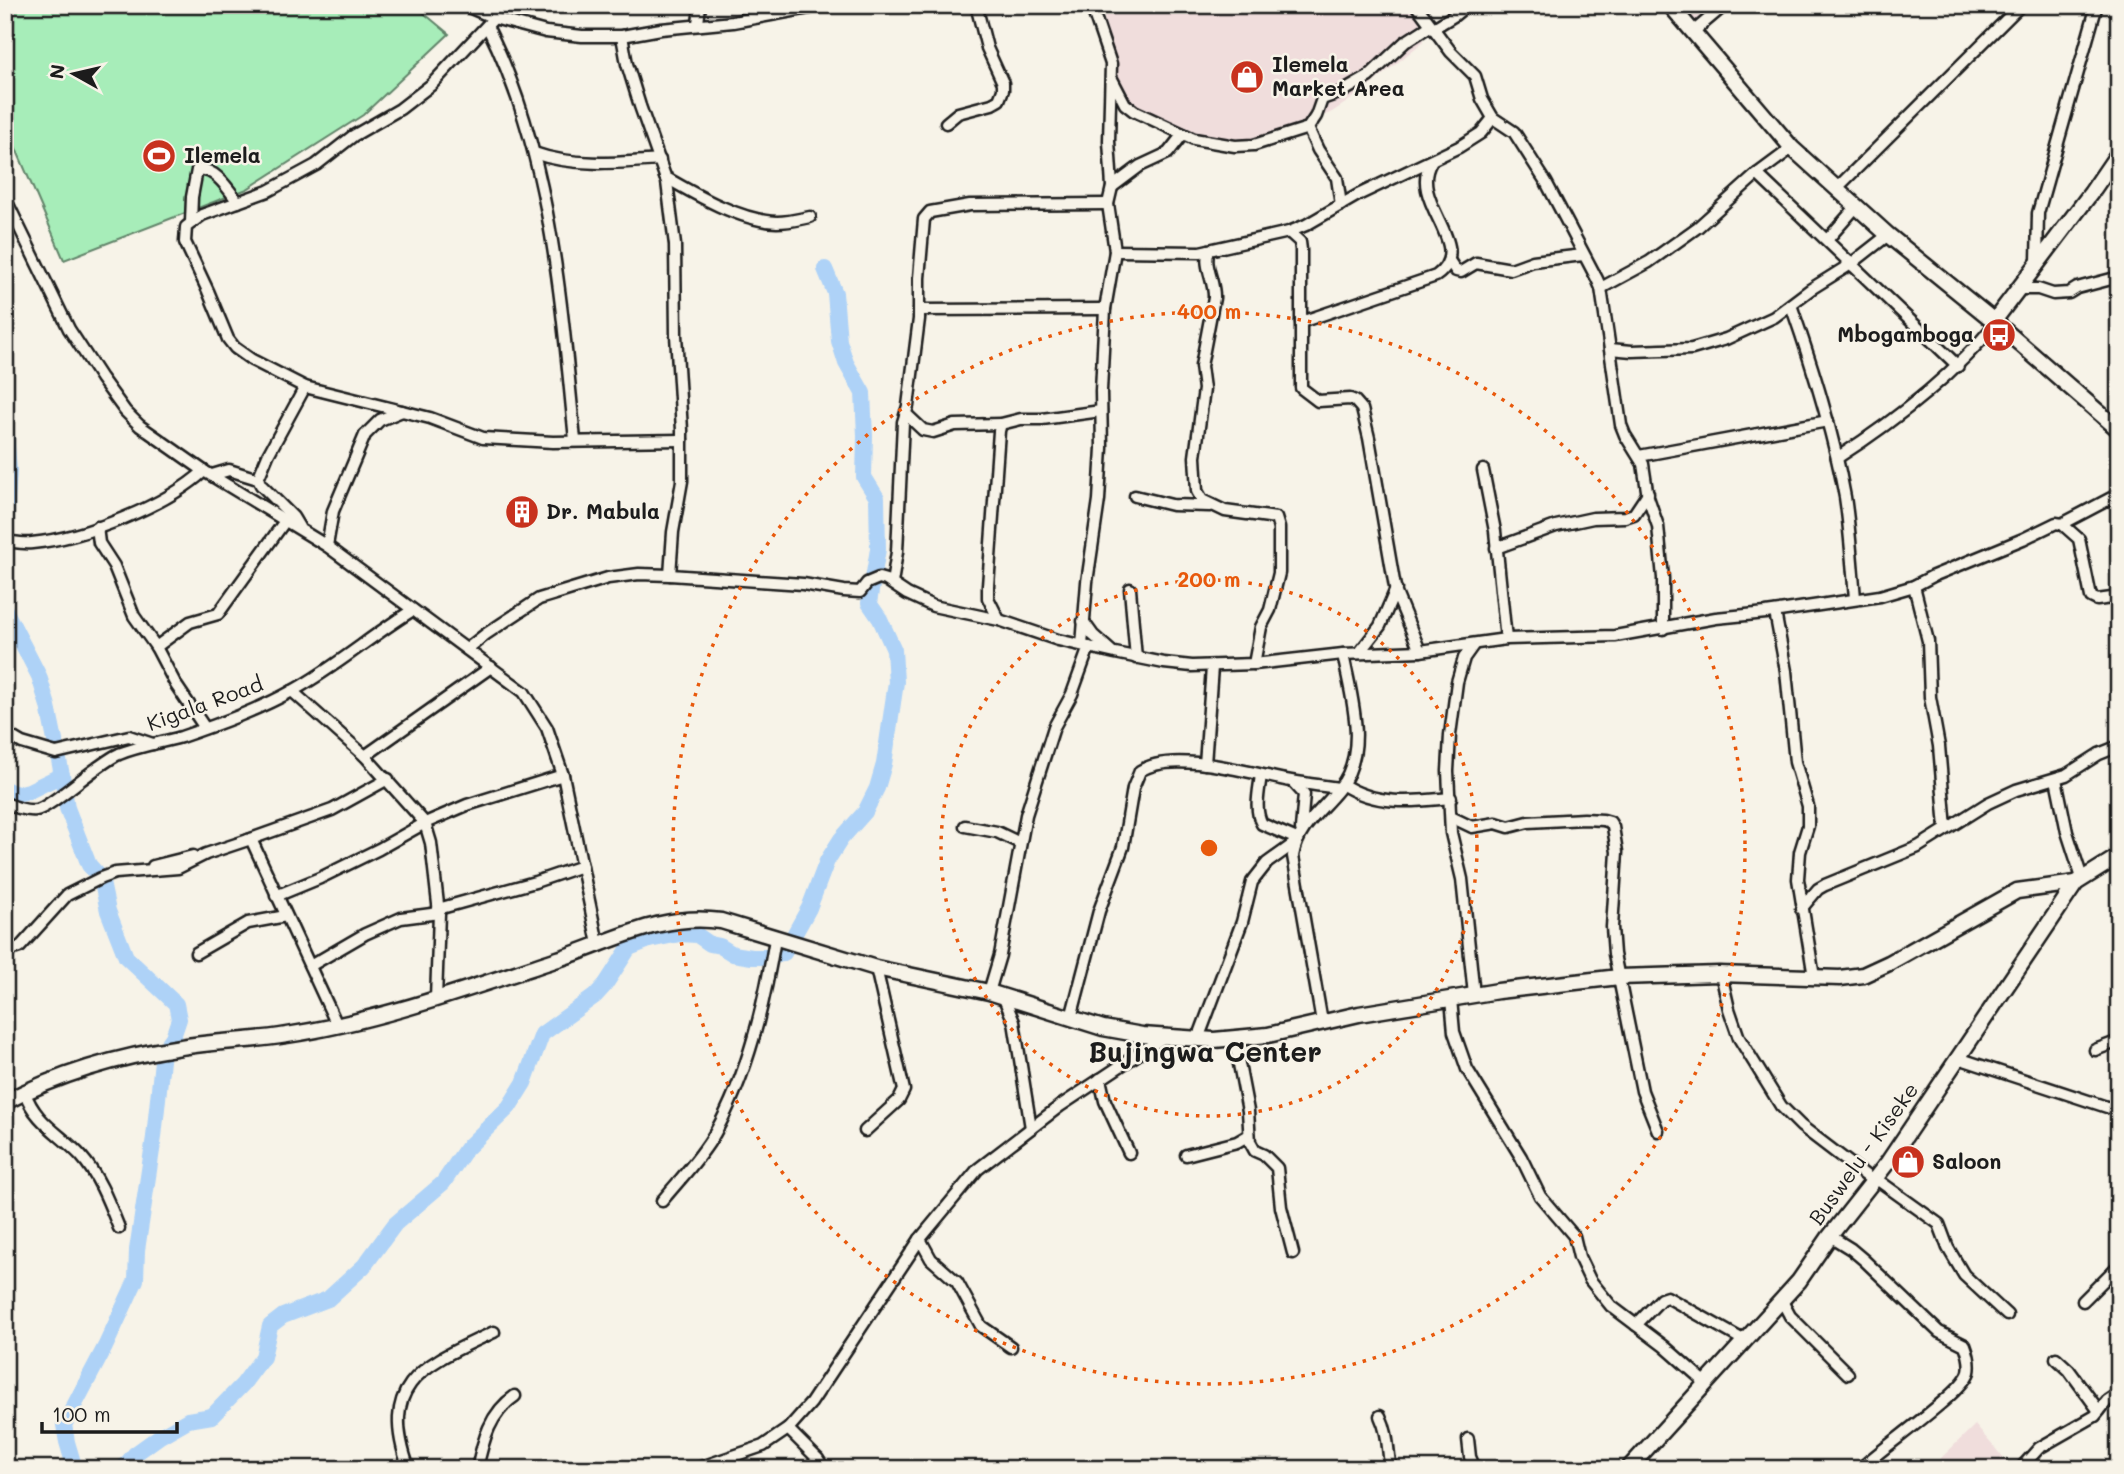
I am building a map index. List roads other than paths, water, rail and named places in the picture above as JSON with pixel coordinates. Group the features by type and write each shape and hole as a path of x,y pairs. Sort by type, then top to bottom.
{"street":[{"path":"464,5 490,22 582,36 622,36 698,24 733,22 826,5"},
{"path":"698,24 700,5"},
{"path":"946,123 958,113 999,100 1003,90 1003,82 988,48 976,5"},
{"path":"1031,1128 1014,1022 996,994 1020,843 1051,735 1057,718 1072,694 1085,646 1083,621 1099,500 1105,309 1115,251 1108,204 1112,187 1109,141 1112,79 1109,56 1091,5"},
{"path":"1416,5 1451,52 1475,76 1482,99 1493,118 1514,132 1546,182 1601,288 1621,425 1639,456 1655,514 1663,578 1663,629"},
{"path":"1112,79 1125,104 1134,111 1183,134 1209,143 1254,145 1308,128 1317,116 1322,99 1342,92 1368,77 1405,42 1455,15 1467,5"},
{"path":"1670,5 1792,148 1888,235 1995,322 2119,430"},
{"path":"1693,32 1725,5"},
{"path":"1836,189 2021,5"},
{"path":"2036,262 2038,213 2097,5"},
{"path":"490,22 534,153 564,323 576,440"},
{"path":"490,22 431,85 400,109 353,136 316,164 268,191 191,222 186,227 185,242 228,339 235,348 252,360 305,387 430,418 483,438 553,442 682,440"},
{"path":"622,36 627,64 660,160 672,209 682,481 673,532 670,575"},
{"path":"1115,251 1148,253 1209,250 1289,232 1431,162 1481,133 1493,118"},
{"path":"1308,128 1318,150 1338,178 1341,205"},
{"path":"1112,187 1140,166 1168,153 1183,134"},
{"path":"1601,288 1649,262 1698,227 1757,174 1792,148"},
{"path":"1837,458 1885,426 1958,366 1995,322 2036,262 2091,193 2119,152"},
{"path":"534,153 549,158 613,163 660,160"},
{"path":"537,168 549,158"},
{"path":"1431,162 1425,171 1427,195 1450,247 1450,262 1456,271 1461,272 1476,263 1511,269 1533,261 1583,256"},
{"path":"191,222 197,170 208,170 238,202"},
{"path":"1757,174 1958,366"},
{"path":"665,177 747,216 775,222 810,216"},
{"path":"5,198 62,317 125,411 140,426 208,473 327,546 524,692 547,728 563,775 598,944"},
{"path":"892,583 897,552 903,422 919,310 924,219 930,212 970,205 1108,204"},
{"path":"1826,240 1856,207"},
{"path":"1301,250 1306,225"},
{"path":"1289,232 1300,242 1301,250 1301,388 1318,401 1350,399 1362,409 1396,589 1401,608 1420,651"},
{"path":"1610,349 1632,351 1707,346 1755,327 1851,264 1888,235"},
{"path":"1209,250 1207,263 1215,290 1201,366 1204,388 1195,476 1197,491 1202,500 1210,506"},
{"path":"1301,322 1436,276 1450,262"},
{"path":"2017,289 2069,293 2077,288 2119,277"},
{"path":"1791,305 1813,367 1837,458 1849,527 1855,598"},
{"path":"919,310 1105,309"},
{"path":"258,479 305,387"},
{"path":"327,546 333,511 365,435 380,420 403,411"},
{"path":"906,414 923,430 933,432 955,425 1001,424 1021,419 1101,411"},
{"path":"1639,456 1828,421"},
{"path":"999,620 988,598 988,586 1001,424"},
{"path":"5,541 25,544 97,527 173,495 208,473 229,470 258,479 293,517 301,530"},
{"path":"1483,470 1495,531 1506,639"},
{"path":"1496,548 1556,526 1593,518 1625,517 1634,514 1648,493"},
{"path":"2062,524 2119,494"},
{"path":"1135,496 1172,505 1210,506 1238,514 1273,517 1278,521 1277,583 1270,610 1261,627 1254,664"},
{"path":"156,647 190,622 218,614 285,521"},
{"path":"467,649 539,599 608,578 639,574 803,584 860,592 873,579 886,580 933,606 999,620 1058,640 1164,663 1212,667 1343,654 1420,651 1506,639 1613,636 1716,618 1880,596 1914,586 2056,523 2062,524 2079,539 2091,597 2097,600 2119,597"},
{"path":"97,527 99,543 114,566 129,607 205,728"},
{"path":"1914,586 1928,641 1930,697 1939,746 1946,828"},
{"path":"1130,589 1136,658"},
{"path":"1359,653 1380,626 1396,589"},
{"name":"Kigala Road","path":"5,803 23,809 38,810 50,804 98,765 120,754 234,718 292,691 413,610"},
{"path":"1775,612 1786,671 1796,762 1808,806 1808,826 1800,852 1798,879 1814,977"},
{"path":"1083,621 1093,635 1115,653"},
{"path":"1474,644 1464,658 1457,682 1449,752 1453,846 1462,879 1474,995"},
{"path":"1198,1039 1242,922 1252,882 1267,863 1298,838 1341,786 1355,746 1356,732 1343,654"},
{"path":"365,756 491,667"},
{"path":"1205,764 1212,667"},
{"path":"292,691 365,756 425,823 431,843 438,911 436,999"},
{"path":"5,733 22,743 56,753 130,736 153,744"},
{"path":"1801,909 1818,889 1919,847 1973,811 2012,791 2066,775 2099,754 2119,746"},
{"path":"1071,1018 1099,911 1123,848 1136,779 1140,771 1152,766 1205,764 1292,781 1341,786 1380,800 1410,802 1451,799"},
{"path":"276,896 467,805 563,775"},
{"path":"1261,775 1259,820 1262,824 1298,838"},
{"path":"5,951 20,947 67,895 101,878 251,839 332,810 388,779"},
{"path":"5,1102 101,1063 180,1047 288,1035 376,1017 559,959 659,923 701,918 721,921 876,968 996,994 1121,1032 1198,1039 1268,1035 1322,1021 1474,995 1619,977 1721,974 1840,978 1863,975 2017,891 2079,881 2056,779"},
{"path":"1292,781 1304,794 1293,856 1294,870 1322,1021"},
{"path":"1451,817 1472,827 1496,823 1509,827 1552,820 1610,822 1617,852 1612,927 1619,977 1642,1091 1658,1130"},
{"path":"965,826 997,832 1020,843"},
{"path":"251,839 337,1025"},
{"name":"Buswelu - Kiseke","path":"1628,1469 1799,1281 1875,1179 2079,881 2119,856"},
{"path":"310,966 365,934 401,918 438,911 582,866"},
{"path":"1798,879 1818,889"},
{"path":"196,953 248,923 286,916"},
{"path":"662,1201 714,1136 736,1091 759,1020 775,939"},
{"path":"866,1131 899,1100 904,1090 876,968"},
{"path":"1721,974 1739,1038 1781,1106 1801,1126 1940,1224 1948,1248 1964,1275 2007,1315"},
{"path":"1451,999 1454,1031 1467,1069 1521,1157 1539,1196 1574,1236 1579,1257 1590,1280 1611,1306 1706,1383"},
{"path":"698,1468 764,1446 788,1429 811,1403 920,1239 978,1169 1100,1079 1164,1037"},
{"path":"1234,1038 1248,1111 1249,1135 1255,1151 1264,1155 1277,1168 1281,1207 1293,1252"},
{"path":"2095,1050 2119,1041"},
{"path":"1958,1058 2119,1111"},
{"path":"1100,1079 1105,1101 1129,1153"},
{"path":"25,1092 28,1104 36,1115 81,1156 91,1170 106,1195 118,1228"},
{"path":"1186,1154 1237,1142 1249,1135"},
{"path":"1830,1236 1864,1260 1939,1332 1965,1345 1969,1360 1969,1372 1956,1391 1886,1445 1860,1469"},
{"path":"920,1239 931,1259 957,1282 981,1326 1011,1347"},
{"path":"2083,1301 2119,1265"},
{"path":"1636,1325 1661,1299 1667,1297 1745,1341"},
{"path":"1782,1301 1790,1316 1847,1374"},
{"path":"409,1469 400,1435 399,1404 404,1392 422,1370 494,1332"},
{"path":"2056,1358 2069,1370 2099,1411"},
{"path":"2020,1469 2039,1448 2095,1416 2107,1401 2119,1393"},
{"path":"477,1469 489,1427 497,1411 515,1396"},
{"path":"1380,1416 1389,1440 1391,1469"},
{"path":"788,1429 818,1459 824,1469"},
{"path":"1468,1439 1470,1457 1475,1469"}],"waterway":[{"path":"122,1469 135,1454 160,1436 188,1420 212,1416 243,1384 263,1357 270,1326 283,1316 328,1299 364,1266 395,1224 443,1183 466,1149 509,1107 524,1083 542,1034 595,996 629,948 649,940 680,934 697,935 733,954 772,957 784,953 809,908 827,861 841,839 865,812 877,788 884,764 896,682 894,650 880,619 869,603 878,549 877,498 864,477 863,393 846,363 839,341 835,293 825,269"},
{"path":"5,423 9,470 5,530"},
{"path":"5,610 39,676 62,775"},
{"path":"5,789 16,794 29,791 62,775 67,808 89,865 101,878 108,911 126,957 176,1004 179,1019 173,1037 163,1051 154,1137 137,1250 136,1280 64,1425 75,1469"}],"place":[{"name":"Ilemela Market Area","path":"1247,77"},
{"name":"Ilemela","path":"159,156"},
{"name":"Mbogamboga","path":"1999,335"},
{"name":"Dr. Mabula","path":"522,512"},
{"name":"Saloon","path":"1908,1162"}],"district":[{"name":"Bujingwa Center","path":"1205,1052"}]}
